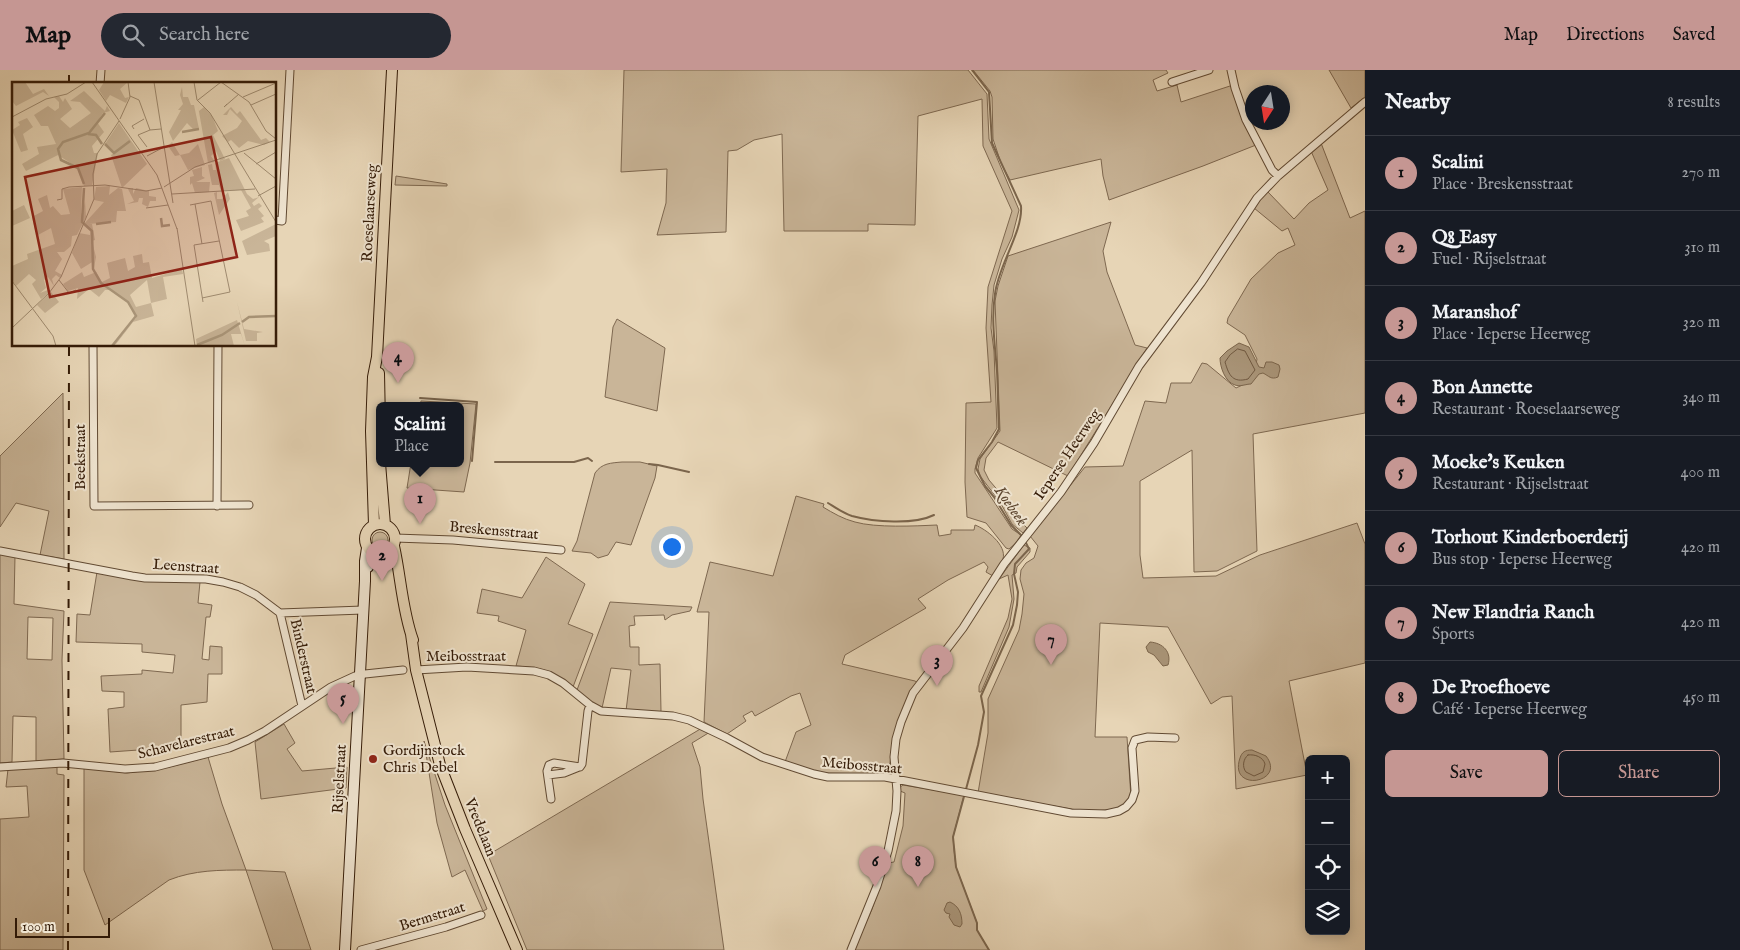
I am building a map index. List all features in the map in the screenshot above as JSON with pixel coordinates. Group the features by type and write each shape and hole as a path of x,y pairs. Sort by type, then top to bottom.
{"main road":[{"name":"Roeselaarseweg","path":"379,525 371,431 373,377 377,357 392,70"},
{"name":"Roeselaarseweg","path":"377,357 380,402"},
{"path":"379,525 380,467"},
{"path":"379,525 392,530 394,542 388,552 380,554 367,548 365,543 366,533 379,525"},
{"name":"Vredelaan","path":"394,542 427,712 440,765 517,950"},
{"name":"Vredelaan","path":"380,554 399,574"}],"street":[{"path":"276,220 282,221 290,70"},
{"path":"1172,82 1209,70"},
{"path":"1232,70 1235,88 1246,120 1272,170 1278,176"},
{"name":"Ieperse Heerweg","path":"851,950 869,908 888,851 896,811 894,757 896,739 901,722 914,693 963,628 1004,564 1061,492 1094,443 1139,366 1201,283 1257,198 1278,176 1365,102"},
{"name":"Beekstraat","path":"93,346 94,506 249,506"},
{"path":"217,506 218,346"},
{"name":"Breskensstraat","path":"394,542 453,540 561,550"},
{"name":"Rijselstraat","path":"345,950 367,548"},
{"name":"Leenstraat","path":"0,551 132,576 206,579 223,582 240,587 256,595 280,613"},
{"name":"Rijselstraat","path":"365,581 369,563 380,554"},
{"path":"280,613 363,610"},
{"name":"Binderstraat","path":"280,613 302,706"},
{"name":"Meibosstraat","path":"419,670 467,667 534,671 549,675 563,683 590,705 601,711 673,716 689,720 728,738 762,757 814,774 828,777 885,778 1071,813 1106,814 1126,807 1132,800 1135,791 1132,748 1135,740 1148,737 1175,738"},
{"path":"360,674 403,670"},
{"name":"Schavelarestraat","path":"0,767 63,762 124,769 155,767 229,748 265,731 331,687 360,674"},
{"path":"551,798 547,771 549,765 580,767 582,764 590,705"},
{"name":"Bermstraat","path":"361,950 481,915"}],"shaded area":[{"path":"624,70 968,70 987,94 989,139 1019,210 1012,237 1002,259 994,285 991,328 994,351 997,428 978,458 975,469 975,473 1012,529 1021,535 1009,549 1006,548 986,523 967,517 965,482 966,403 991,402 986,328 988,287 1012,211 983,146 982,99 918,116 915,225 868,224 868,231 784,231 782,134 754,140 737,150 728,151 726,232 657,235 666,203 667,169 621,172"},
{"path":"973,70 1166,70 1168,73 1153,80 1157,91 1177,85 1181,102 1233,85 1245,116 1245,130 1250,130 1256,145 1109,200 1101,159 1010,180 1001,163 993,139 992,97 990,91"},
{"path":"1329,70 1365,70 1365,97 1351,108"},
{"path":"1321,143 1350,218 1365,211 1365,413 1253,434 1257,551 1217,571 1194,572 1192,450 1140,481 1140,555 1143,578 1216,576 1260,555 1357,523 1365,544 1365,663 1289,681 1305,765 1305,775 1236,789 1232,696 1222,697 1211,704 1168,627 1100,623 1095,737 1127,737 1131,798 1118,809 1093,811 978,793 988,733 988,699 1019,630 1024,594 1020,579 1021,570 1026,563 1034,558 1038,546 1030,536 1085,467 1123,466 1145,401 1166,403 1171,383 1191,383 1202,363 1207,364 1236,388 1253,380 1257,359 1245,335 1227,323 1228,318 1251,279 1278,253 1295,245 1288,228 1282,231 1254,208 1267,191 1294,219 1309,203 1328,190 1311,151"},
{"path":"396,176 447,184 447,186 395,185"},
{"path":"1111,222 1103,251 1107,272 1135,345 1147,348 1068,476 998,442 986,458 984,470 989,480 1012,507 1016,517 1027,528 1023,533 1012,524 1000,502 980,476 978,469 980,459 1000,431 995,301 998,286 1008,256"},
{"path":"617,319 665,348 657,411 605,397 613,327"},
{"path":"63,393 64,559 40,555 49,511 16,503 0,527 0,456"},
{"path":"464,403 476,404 470,463 464,492 407,488 410,467 464,467"},
{"path":"640,462 657,466 655,478 631,545 616,542 608,555 598,558 591,553 572,551 577,541 595,473 604,465"},
{"path":"796,496 824,504 823,507 838,516 864,524 896,526 937,525 939,536 951,534 951,530 974,530 975,525 995,538 1002,548 1003,559 993,576 986,572 988,567 984,562 948,580 918,599 926,608 845,655 842,664 918,683 893,741 890,763 883,772 877,774 821,773 785,762 796,732 811,725 800,693 755,716 752,711 743,716 746,721 727,734 704,722 709,612 697,612 710,562 773,576"},
{"path":"380,532 386,534 388,540 386,546 380,548 374,546 372,540 374,534"},
{"path":"1024,545 1030,548 1030,552 1017,567 1016,573 1012,575 1014,599 1009,627 981,692 979,692 979,686 1008,618 1012,599 1008,575 999,579"},
{"path":"0,553 15,556 14,604 64,611 62,660 64,759 36,761 36,717 13,716 12,762 0,763","holes":["28,617 53,618 52,660 27,659"]},
{"path":"546,557 585,584 568,624 593,634 573,687 546,671 516,666 526,630 498,621 499,616 477,613 482,589 522,598"},
{"path":"97,572 131,579 200,582 198,603 212,605 210,617 206,617 202,659 209,660 210,646 222,647 222,674 208,674 207,702 181,705 181,747 110,752 108,709 124,707 124,692 102,691 101,676 142,674 142,670 173,673 175,655 142,652 142,644 76,642 77,614 90,615"},
{"path":"610,602 692,607 690,611 672,615 665,620 664,615 634,616 635,625 629,626 630,647 639,647 639,665 660,664 661,711 658,713 626,711 631,670 611,668 602,708 577,690"},
{"path":"284,724 295,743 287,749 302,771 347,767 346,788 261,799 255,742"},
{"path":"702,728 710,732 692,743 700,767 724,950 527,950 488,855"},
{"path":"424,741 445,805 487,909 483,911 465,870 452,877 437,823"},
{"path":"208,757 222,804 246,870 197,872 169,880 105,925 84,870 84,768 127,773 169,767"},
{"path":"57,766 57,774 64,775 63,950 0,950 0,819 29,817 27,786 6,787 8,769"},
{"path":"903,785 964,795 953,837 956,867 977,923 977,930 989,950 854,950 872,909 888,863 894,862 903,826 905,793 900,791 899,788"},
{"path":"246,870 285,872 311,950 273,950"}],"water":[{"path":"1239,343 1249,347 1259,367 1264,368 1266,362 1279,365 1278,377 1272,378 1263,373 1259,374 1251,384 1241,386 1228,381 1222,370 1220,358"},
{"path":"1150,642 1159,644 1165,649 1169,656 1168,665 1163,666 1154,655 1148,652 1146,647"},
{"path":"1252,750 1266,756 1270,765 1269,773 1264,778 1248,780 1242,776 1239,769 1242,754"},
{"path":"950,902 958,908 961,914 962,924 960,927 954,925 949,917 950,914 944,910 947,903"}],"waterway":[{"name":"Koebeek","path":"972,70 989,92 992,143 1021,206 1018,227 997,283 994,304 993,323 999,429 978,460 976,468 985,486 1011,525 1023,537"},
{"path":"420,398 477,402 472,461"},
{"path":"495,462 574,462 588,458 592,461"},
{"path":"649,464 689,472"},
{"path":"828,503 849,515 871,520 894,522 916,520 934,515"},
{"name":"Koebeek","path":"989,950 977,930 977,923 956,867 953,837 978,745 984,712 981,696 1013,625 1018,592 1014,574 1015,564 1029,549 1025,541"}],"railway":[{"path":"69,70 69,82"},
{"path":"68,950 69,346"}],"place":[{"name":"Bon Annette","path":"398,383"},
{"name":"Scalini","path":"420,524"},
{"name":"Q8 Easy","path":"382,581"},
{"name":"New Flandria Ranch","path":"1051,665"},
{"name":"Maranshof","path":"937,686"},
{"name":"Moeke's Keuken","path":"343,724"},
{"name":"Gordijnstock Chris Debel","path":"373,759"},
{"name":"Torhout Kinderboerderij","path":"875,887"},
{"name":"De Proefhoeve","path":"918,887"}]}
